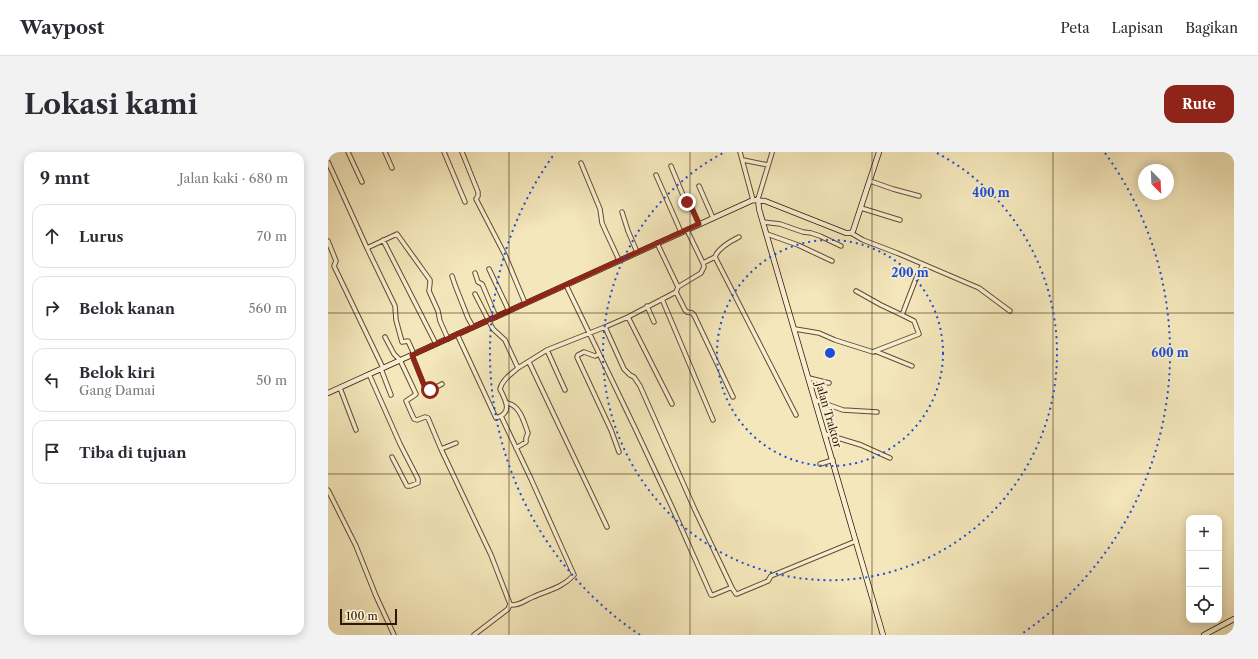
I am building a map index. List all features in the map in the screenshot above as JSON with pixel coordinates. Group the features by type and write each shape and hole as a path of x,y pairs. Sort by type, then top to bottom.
{"street":[{"path":"348,152 362,182"},
{"path":"385,152 392,168"},
{"path":"444,152 465,202"},
{"path":"462,152 478,192 476,199 505,255 525,303"},
{"path":"740,152 756,200"},
{"path":"851,233 861,208 879,152"},
{"path":"756,200 772,153"},
{"path":"742,160 768,165"},
{"path":"328,162 395,306 396,320 402,342 408,341 426,390 429,391 442,384"},
{"path":"581,163 600,209 602,223 619,260"},
{"path":"671,166 685,200 690,204 699,224"},
{"path":"656,175 681,232"},
{"path":"870,181 919,196"},
{"path":"699,186 713,218"},
{"path":"328,393 681,232 756,200 765,201 846,233 851,233 863,240 979,288 1010,312"},
{"name":"Jalan Traktor","path":"756,200 795,329 883,635"},
{"path":"861,208 900,220"},
{"path":"622,212 637,252"},
{"path":"763,222 780,224 803,232 812,233 841,246"},
{"path":"457,334 496,417 501,416 506,411 507,403 500,387 504,380 518,368 547,350 590,334 676,292 678,287 701,273 704,267 703,263 687,230"},
{"path":"368,248 397,234 430,280 429,291 448,339"},
{"path":"767,234 798,245 832,261"},
{"path":"703,263 715,257 716,253 739,236"},
{"path":"383,240 436,344"},
{"path":"328,241 336,261 334,266 382,369 391,395"},
{"path":"657,244 678,287"},
{"path":"715,257 796,415"},
{"path":"902,315 923,264"},
{"path":"489,269 509,311"},
{"path":"475,273 478,282 483,286 496,317"},
{"path":"452,276 458,294 473,327"},
{"path":"566,285 615,385 710,594 712,595 732,588"},
{"path":"856,291 914,321 919,334 875,351"},
{"path":"676,292 685,310 687,312 692,312 694,315 732,397"},
{"path":"475,294 494,330 505,340 518,368"},
{"path":"662,299 713,420"},
{"path":"647,306 654,322"},
{"path":"628,316 672,404"},
{"path":"605,327 624,369 634,377 640,386 695,510 735,593 737,594 768,581 772,576 856,540"},
{"path":"795,329 819,333 835,340 873,352 875,351 912,366"},
{"path":"385,337 394,354 400,360 416,394 406,401 414,419 427,418 491,555 510,605"},
{"path":"547,350 565,390"},
{"path":"599,354 594,356 584,352 576,357 620,452"},
{"path":"529,362 607,527"},
{"path":"369,374 400,444 418,479 418,482 407,486 392,457"},
{"path":"809,378 829,383"},
{"path":"340,388 356,430"},
{"path":"815,400 843,410 877,412"},
{"path":"507,403 515,406 528,433 526,442 516,448"},
{"path":"501,416 574,576 560,587 533,596 518,605 510,605"},
{"path":"825,434 861,445 890,458"},
{"path":"441,449 456,443"},
{"path":"820,464 832,460"},
{"path":"328,490 356,546 376,596 394,635"},
{"path":"474,635 508,609 510,605"},
{"path":"1204,635 1234,619"}],"route":[{"path":"430,390 426,390 412,355 699,224 690,203 687,202"}]}
